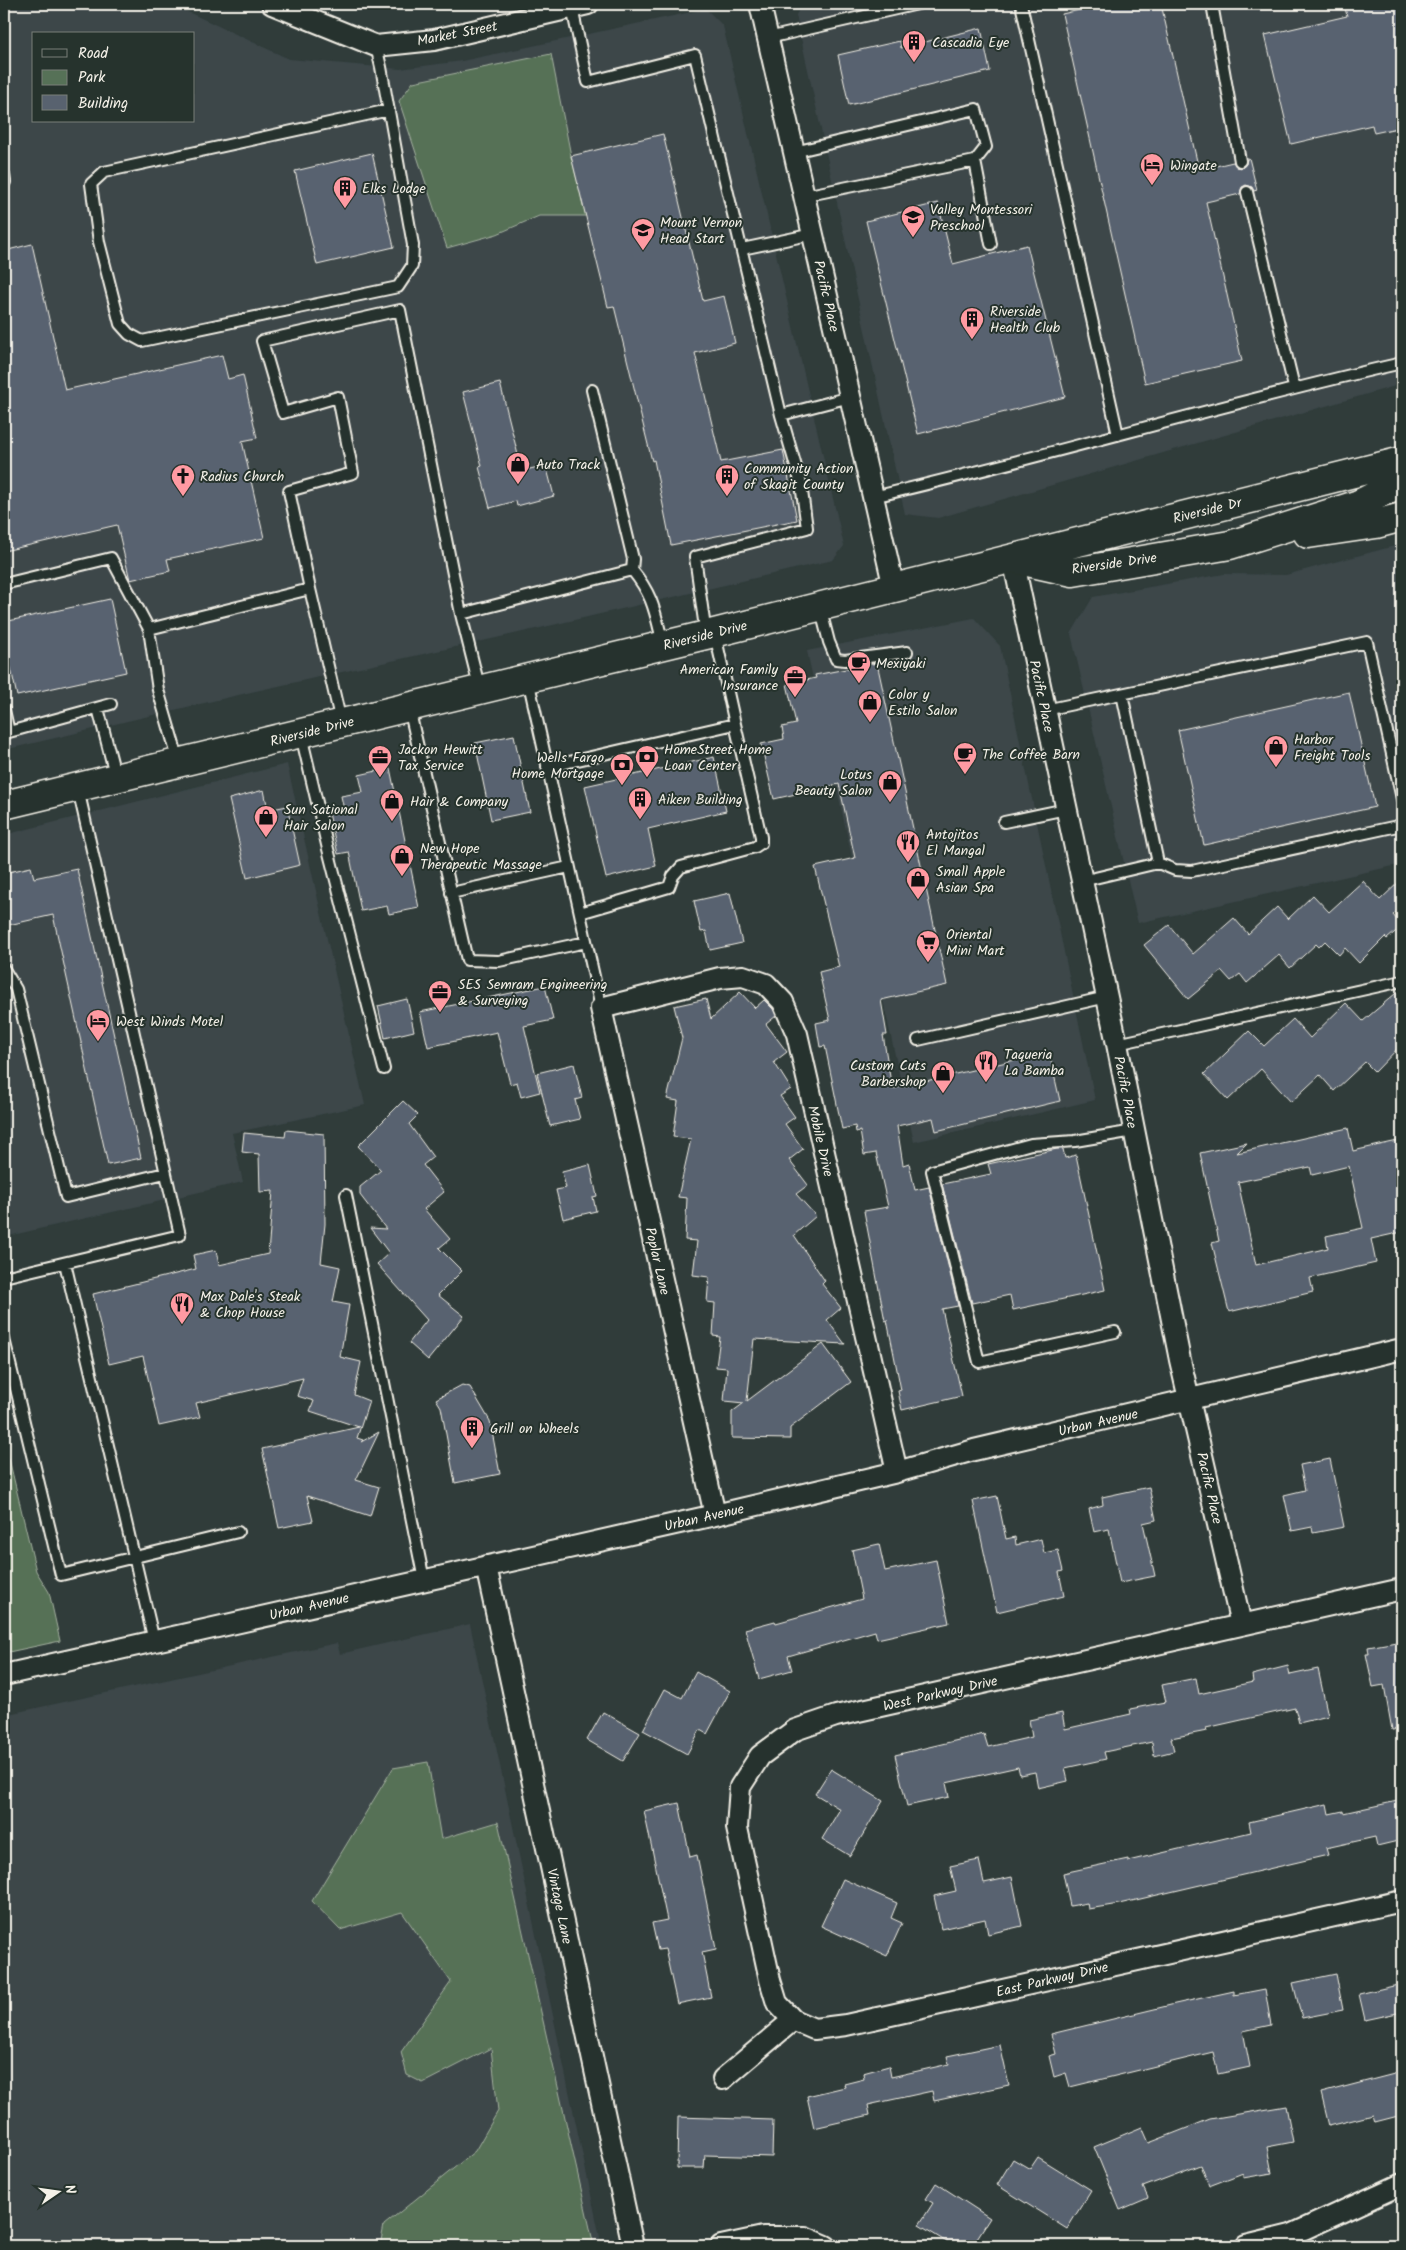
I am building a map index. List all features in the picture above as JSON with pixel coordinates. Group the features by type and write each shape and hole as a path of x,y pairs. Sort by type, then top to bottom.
{"main road":[{"name":"Riverside Dr","path":"1012,559 1402,461"},
{"name":"Riverside Drive","path":"4,805 663,646 1012,559 1073,572 1230,544 1359,504 1402,482"},
{"path":"1230,544 1376,524 1402,517"}],"street":[{"name":"Market Street","path":"272,4 376,46 434,40 580,6"},
{"name":"Pacific Place","path":"760,4 894,588"},
{"name":"Pacific Place","path":"1012,559 1117,1044 1189,1400 1241,1624"},
{"name":"Mobile Drive","path":"601,1008 720,978 743,976 766,984 783,1002 797,1034 896,1472"},
{"name":"Poplar Lane","path":"601,1008 715,1515"},
{"name":"Urban Avenue","path":"4,1675 715,1515 896,1472 974,1450 1402,1349"},
{"name":"Vintage Lane","path":"486,1566 633,2246"},
{"name":"West Parkway Drive","path":"793,2020 777,2003 770,1980 737,1828 740,1788 760,1756 795,1730 836,1716 1402,1589"},
{"name":"East Parkway Drive","path":"793,2020 814,2030 846,2025 1402,1901"},
{"path":"722,2079 793,2020"},
{"path":"1246,2246 1291,2235 1402,2184"},
{"path":"720,2246 763,2237 805,2237 826,2246"}],"lane":[{"path":"768,38 918,4"},
{"path":"1021,4 1118,435"},
{"path":"1212,4 1240,160"},
{"path":"580,6 588,82 695,55 781,415 801,484 807,528 696,557 711,634 735,724 761,843 754,847 681,867 673,876 669,887 580,914"},
{"path":"376,46 389,110 413,245 412,266 398,287 142,341 129,334 120,324 99,242 91,184 104,172 389,110"},
{"path":"794,152 976,109 986,147 975,161 804,196"},
{"path":"975,161 991,244"},
{"path":"4,175 6,182 4,182"},
{"path":"1247,192 1294,387"},
{"path":"742,249 813,234"},
{"path":"341,724 289,492 353,473 338,397 283,413 262,341 400,310 461,614 480,690"},
{"path":"873,497 1118,435 1294,387 1402,363"},
{"path":"592,390 633,559 632,570 646,587 654,606 663,646"},
{"path":"781,415 850,397"},
{"path":"4,584 111,558 149,629 158,690 179,763"},
{"path":"461,614 632,570"},
{"path":"149,629 310,588"},
{"path":"820,607 828,642 836,659 845,660 907,652"},
{"path":"1045,710 1367,642 1402,799"},
{"path":"528,678 601,1008"},
{"path":"1122,694 1158,863"},
{"path":"4,710 9,732 111,704"},
{"path":"408,707 467,960 499,961 586,942"},
{"path":"98,708 116,779"},
{"path":"547,767 735,724"},
{"path":"301,734 384,1069"},
{"path":"4,1278 180,1236 78,788"},
{"path":"1004,822 1066,809"},
{"path":"1082,881 1158,863 1175,870 1192,871 1402,825"},
{"path":"451,893 570,867"},
{"path":"4,969 16,988 66,1198 165,1173"},
{"path":"1117,1044 1402,981"},
{"path":"918,1040 1107,997"},
{"path":"1115,1332 980,1362 932,1171 1031,1144 1075,1141 1134,1131"},
{"path":"346,1195 424,1580"},
{"path":"65,1263 154,1641"},
{"path":"4,1339 61,1574 238,1532"}],"shaded area":[{"path":"4,4 171,4 289,59 400,69 462,61 706,9 723,26 844,546 833,560 514,634 251,692 4,750"},
{"path":"802,4 1402,4 1402,384 938,518 905,514 796,15"},
{"path":"1402,544 1402,864 1138,923 1071,634 1093,597 1224,574 1286,575"},
{"path":"974,618 1000,646 1095,1100 914,1142 807,651"},
{"path":"287,764 365,1105 232,1133 243,1182 4,1237 4,835"},
{"path":"470,1624 601,2242 583,2246 4,2246 4,1715 337,1643 340,1654"}],"green space":[{"path":"551,54 571,156 586,216 539,216 497,234 447,248 399,101 413,82"},
{"path":"4,1438 36,1571 49,1592 60,1641 4,1653"},
{"path":"428,1762 441,1839 498,1822 594,2246 380,2246 384,2225 475,2151 498,2111 491,2048 423,2083 407,2075 401,2052 451,1982 402,1912 340,1930 312,1901 393,1768"}],"building":[{"name":"Wingate","path":"1106,4 1161,4 1199,170 1233,162 1237,167 1242,168 1249,158 1257,190 1254,191 1252,187 1246,185 1242,187 1240,194 1206,202 1242,361 1145,383 1062,14"},
{"path":"1344,4 1402,4 1402,127 1374,133 1372,125 1291,144 1265,35 1347,16"},
{"name":"Cascadia Eye","path":"981,28 990,71 849,105 838,55 900,41 901,48"},
{"path":"663,134 703,301 724,296 735,343 695,353 721,462 783,450 797,520 671,545 654,460 652,461 614,306 608,307 571,156"},
{"name":"Elks Lodge","path":"372,153 394,247 317,265 295,171"},
{"name":"Riverside Health Club","path":"938,203 953,264 1027,245 1065,397 918,434 866,221"},
{"path":"32,244 65,390 222,355 228,379 243,375 257,438 242,441 264,538 167,559 170,571 130,580 117,525 4,551 4,251"},
{"path":"500,383 522,471 546,465 554,496 517,506 516,501 490,508 479,467 482,466 463,392"},
{"path":"110,599 126,672 17,696 4,637 4,622"},
{"path":"877,663 947,985 881,1000 887,1035 883,1035 892,1089 1049,1052 1060,1101 936,1131 933,1118 897,1126 903,1165 909,1163 915,1190 929,1187 958,1306 942,1309 962,1396 902,1410 898,1391 901,1390 887,1320 885,1321 864,1211 888,1207 876,1153 864,1155 860,1131 856,1132 855,1126 842,1129 825,1046 820,1047 816,1023 830,1020 819,972 839,967 815,867 855,858 839,784 774,799 761,744 784,739 782,727 796,724 787,684 816,678 815,675"},
{"name":"Harbor Freight Tools","path":"1349,692 1375,807 1204,845 1178,730"},
{"path":"514,735 530,812 491,820 475,743"},
{"name":"Aiken Building","path":"714,757 726,811 648,829 656,866 606,878 585,786"},
{"path":"390,768 419,908 389,914 387,906 361,911 349,852 338,854 329,813 344,810 341,796 363,792 359,775"},
{"name":"Sun Sational Hair Salon","path":"264,790 268,810 287,806 300,865 247,878 229,799"},
{"name":"West Winds Motel","path":"31,867 34,878 77,869 141,1158 108,1165 53,915 4,926 4,873"},
{"path":"1402,879 1402,906 1393,915 1402,926 1387,939 1385,937 1359,963 1345,948 1339,955 1325,941 1319,947 1316,944 1290,968 1279,955 1247,983 1240,974 1231,981 1222,971 1188,999 1144,945 1169,925 1193,954 1234,918 1248,934 1277,907 1288,919 1313,895 1329,912 1363,881 1380,900"},
{"path":"730,893 742,943 710,950 706,931 701,932 694,901"},
{"path":"545,986 553,1020 524,1026 540,1092 521,1097 517,1082 510,1084 497,1032 428,1047 420,1012"},
{"path":"1402,988 1402,1044 1375,1072 1365,1062 1334,1091 1320,1075 1291,1102 1261,1069 1228,1100 1204,1074 1249,1031 1264,1046 1293,1019 1310,1038 1346,1003 1363,1021"},
{"path":"740,992 755,1008 764,1000 773,1009 776,1016 766,1024 787,1052 774,1062 791,1089 780,1096 795,1117 785,1124 803,1149 789,1160 808,1185 796,1194 816,1216 794,1235 825,1281 822,1284 841,1308 827,1320 845,1344 754,1339 747,1401 823,1344 851,1382 790,1428 790,1439 732,1438 732,1412 744,1403 724,1401 727,1368 716,1367 720,1337 713,1336 715,1303 707,1302 709,1277 693,1275 697,1241 685,1240 687,1198 678,1197 691,1139 673,1137 678,1101 667,1099 682,1038 674,1006 706,999 711,1019"},
{"path":"407,999 414,1031 385,1038 378,1006"},
{"path":"574,1064 582,1098 575,1100 580,1119 550,1126 537,1073"},
{"path":"403,1101 418,1115 409,1124 433,1157 423,1165 444,1192 424,1209 450,1239 439,1248 462,1271 438,1295 464,1316 428,1360 409,1343 427,1320 377,1264 389,1253 370,1228 386,1229 360,1195 360,1187 381,1170 358,1146"},
{"path":"1348,1128 1353,1151 1402,1140 1402,1232 1371,1239 1376,1263 1310,1278 1313,1292 1229,1312 1212,1243 1219,1241 1200,1153 1247,1143 1237,1153","holes":["1349,1166 1363,1228 1326,1236 1328,1248 1256,1265 1238,1182 1310,1167 1312,1175"]},
{"path":"286,1130 324,1134 325,1224 321,1263 340,1267 333,1302 349,1305 340,1357 361,1362 354,1395 369,1401 357,1438 363,1440 361,1442 379,1432 356,1480 379,1487 370,1516 307,1496 313,1521 279,1528 262,1449 359,1427 310,1411 314,1401 297,1396 303,1378 196,1403 200,1417 159,1426 143,1356 109,1364 93,1294 196,1269 193,1255 216,1250 219,1265 268,1254 273,1191 260,1192 259,1154 242,1152 244,1133 285,1137"},
{"path":"1063,1149 1065,1158 1076,1155 1105,1290 1013,1310 1010,1295 972,1303 942,1184 991,1174 988,1164"},
{"path":"590,1165 597,1196 593,1197 596,1211 563,1219 556,1190 566,1188 562,1172"},
{"name":"Grill on Wheels","path":"462,1385 470,1387 490,1421 500,1474 455,1483 441,1407 436,1399"},
{"path":"1330,1459 1344,1527 1313,1533 1312,1527 1292,1531 1284,1495 1305,1490 1300,1465"},
{"path":"1149,1487 1156,1520 1143,1523 1155,1576 1120,1583 1109,1529 1094,1532 1089,1509 1103,1505 1102,1497"},
{"path":"997,1496 1006,1539 1015,1537 1016,1545 1041,1539 1044,1553 1058,1550 1063,1571 1059,1572 1064,1596 997,1612 973,1501"},
{"path":"879,1544 885,1571 936,1560 949,1623 877,1639 875,1631 788,1656 792,1670 759,1679 745,1629 775,1621 776,1623 862,1599 852,1550"},
{"path":"1402,1641 1402,1729 1392,1730 1384,1685 1373,1687 1366,1654 1369,1654 1368,1647"},
{"path":"1288,1666 1290,1675 1318,1669 1328,1716 1299,1723 1295,1708 1206,1728 1207,1731 1171,1738 1174,1751 1154,1756 1152,1742 1104,1752 1106,1759 1065,1768 1068,1781 1038,1788 1035,1772 1020,1775 1018,1767 946,1783 949,1797 907,1806 895,1755 984,1734 988,1747 1032,1737 1029,1720 1062,1713 1065,1729 1131,1714 1130,1709 1166,1702 1162,1685 1196,1678 1199,1694 1253,1682 1252,1675"},
{"path":"696,1672 730,1691 707,1734 700,1730 687,1754 643,1730 665,1689 682,1698"},
{"path":"603,1712 640,1733 623,1761 587,1740"},
{"path":"831,1769 883,1801 850,1856 822,1839 840,1809 815,1794"},
{"path":"1402,1800 1402,1840 1377,1846 1375,1837 1326,1848 1328,1855 1119,1904 1088,1909 1087,1903 1070,1906 1063,1873 1128,1859 1128,1861 1251,1832 1249,1822 1327,1804 1329,1814 1343,1811 1343,1813"},
{"path":"679,1803 690,1857 697,1855 716,1949 702,1952 711,1997 677,2004 665,1949 658,1950 652,1923 667,1920 644,1811"},
{"path":"979,1860 984,1883 1012,1877 1022,1926 988,1934 985,1919 941,1929 934,1896 956,1891 950,1866"},
{"path":"843,1879 897,1903 891,1918 902,1923 887,1956 821,1926"},
{"path":"1336,1974 1343,2010 1302,2018 1293,1983"},
{"path":"1402,1984 1402,2012 1365,2020 1359,1994"},
{"path":"1265,1989 1271,2025 1243,2031 1250,2067 1218,2074 1213,2052 1070,2087 1066,2073 1054,2077 1049,2056 1056,2054 1051,2034 1234,1991 1234,1995"},
{"path":"1000,2045 1009,2085 934,2101 932,2091 868,2105 870,2115 814,2128 807,2096 845,2087 844,2084 864,2079 863,2073 889,2066 891,2077 949,2064 947,2056"},
{"path":"1398,2073 1402,2088 1402,2115 1375,2122 1373,2115 1329,2126 1321,2093"},
{"path":"1286,2106 1293,2142 1267,2147 1272,2173 1243,2178 1243,2173 1209,2186 1201,2165 1143,2187 1148,2198 1120,2210 1094,2147 1142,2127 1149,2143 1210,2119"},
{"path":"678,2117 773,2120 772,2157 705,2155 704,2168 677,2168"},
{"path":"1038,2157 1091,2190 1067,2229 997,2185 1013,2159 1030,2169"},
{"path":"936,2183 990,2218 972,2246 953,2246 919,2225 933,2203 926,2199"}],"place":[{"name":"Cascadia Eye","path":"914,63"},
{"name":"Wingate","path":"1152,186"},
{"name":"Elks Lodge","path":"345,209"},
{"name":"Valley Montessori Preschool","path":"913,238"},
{"name":"Mount Vernon Head Start","path":"643,251"},
{"name":"Riverside Health Club","path":"972,340"},
{"name":"Auto Track","path":"518,485"},
{"name":"Radius Church","path":"183,497"},
{"name":"Community Action of Skagit County","path":"727,497"},
{"name":"Mexiyaki","path":"859,684"},
{"name":"American Family Insurance","path":"795,698"},
{"name":"Color y Estilo Salon","path":"870,723"},
{"name":"Harbor Freight Tools","path":"1276,768"},
{"name":"The Coffee Barn","path":"965,775"},
{"name":"Jackon Hewitt Tax Service","path":"380,778"},
{"name":"HomeStreet Home Loan Center","path":"647,778"},
{"name":"Wells Fargo Home Mortgage","path":"622,786"},
{"name":"Lotus Beauty Salon","path":"890,803"},
{"name":"Aiken Building","path":"640,820"},
{"name":"Hair & Company","path":"392,822"},
{"name":"Sun Sational Hair Salon","path":"266,838"},
{"name":"Antojitos El Mangal","path":"908,863"},
{"name":"New Hope Therapeutic Massage","path":"402,877"},
{"name":"Small Apple Asian Spa","path":"918,900"},
{"name":"Oriental Mini Mart","path":"928,963"},
{"name":"SES Semram Engineering & Surveying","path":"440,1013"},
{"name":"West Winds Motel","path":"98,1042"},
{"name":"Taqueria La Bamba","path":"986,1083"},
{"name":"Custom Cuts Barbershop","path":"943,1094"},
{"name":"Max Dale's Steak & Chop House","path":"182,1325"},
{"name":"Grill on Wheels","path":"472,1449"}]}
